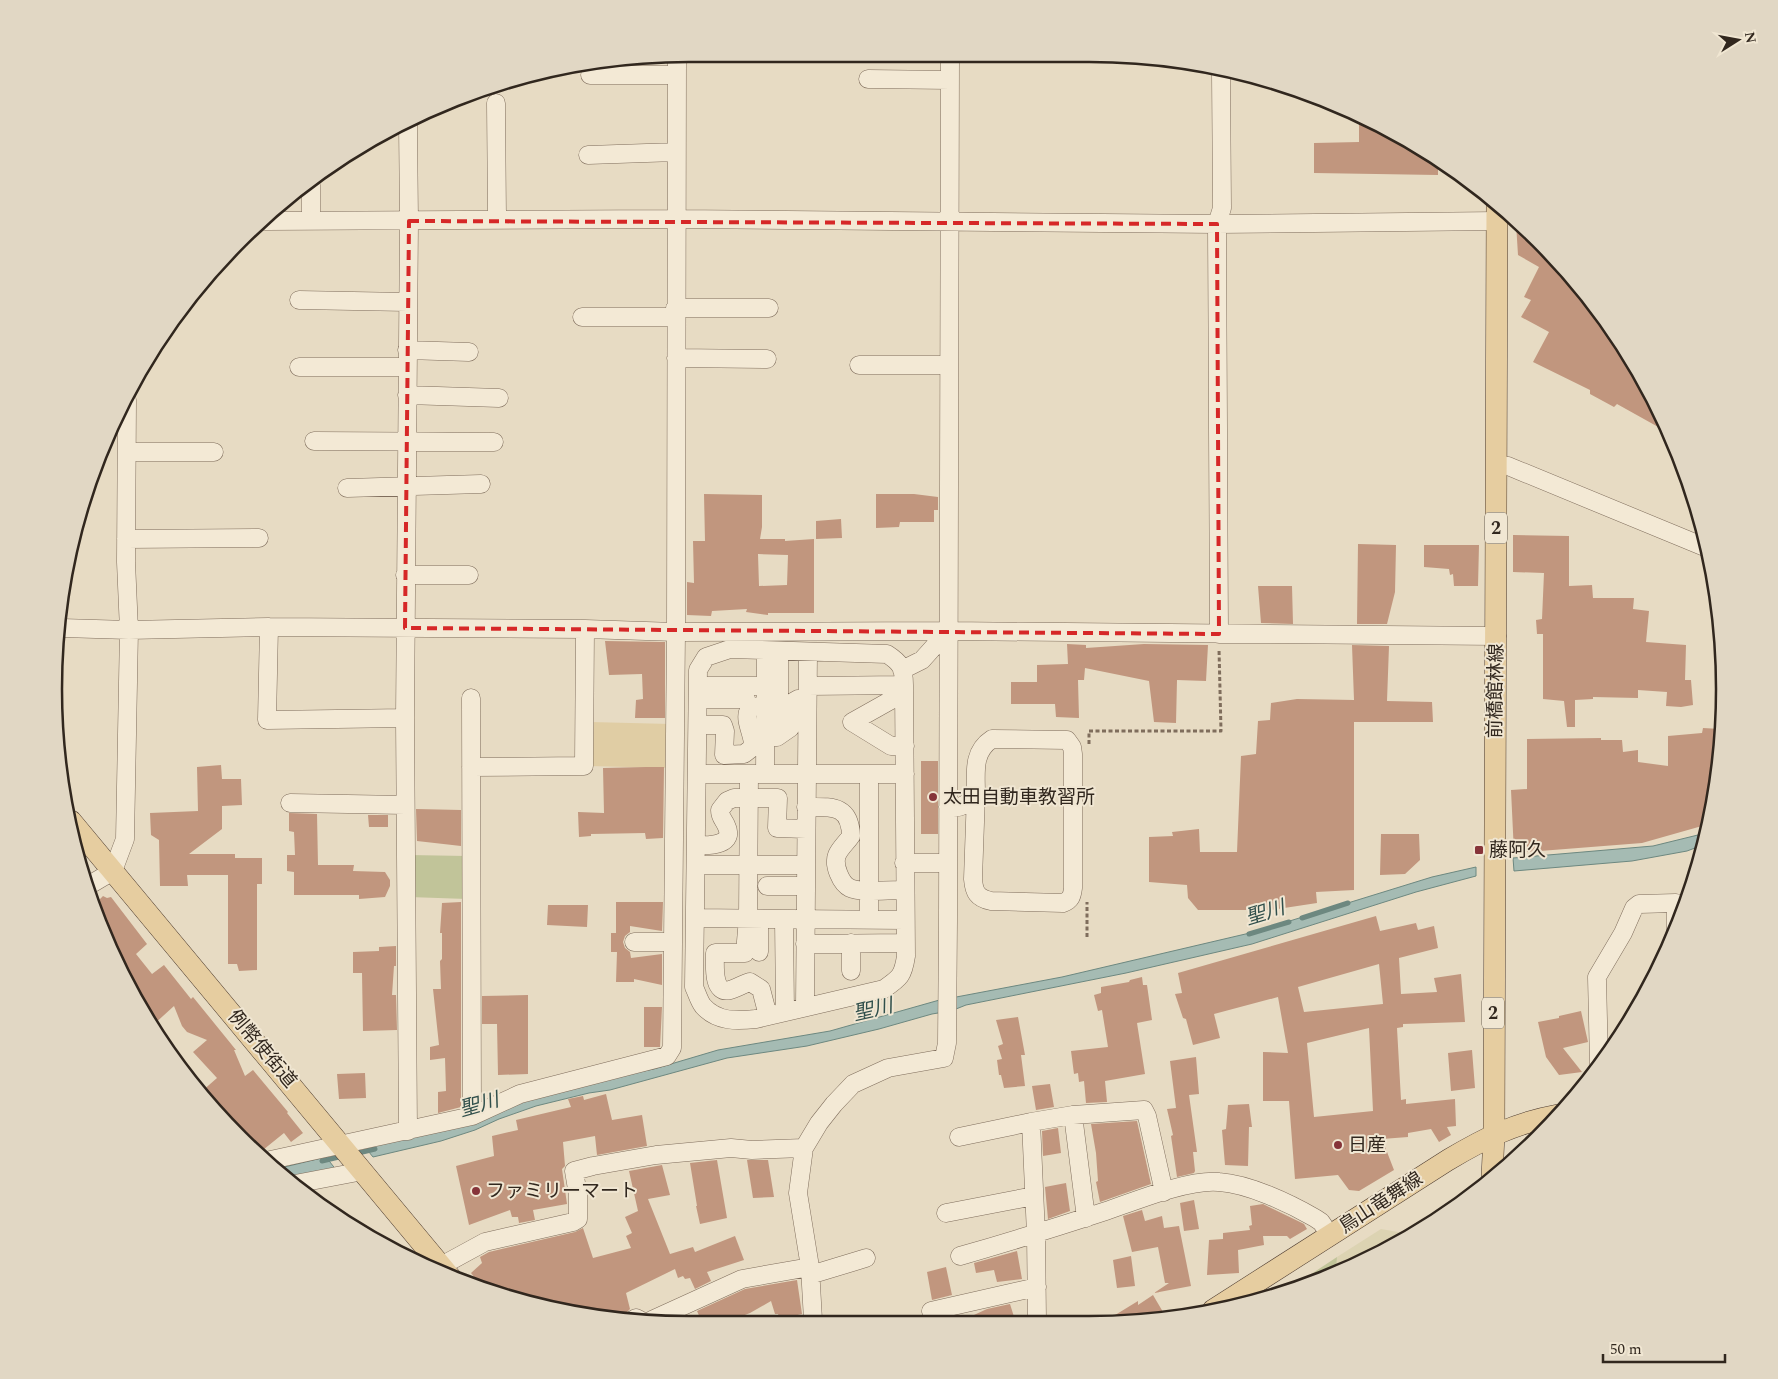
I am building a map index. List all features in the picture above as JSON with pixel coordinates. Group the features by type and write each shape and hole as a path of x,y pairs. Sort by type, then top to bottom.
{"main road":[{"name":"前橋館林線","path":"1492,1169 1497,214"},
{"name":"例幣使街道","path":"79,831 440,1264"},
{"name":"鳥山竜舞線","path":"1229,1300 1448,1160 1494,1134 1522,1123 1546,1118"}],"street":[{"path":"813,1316 810,1271 798,1193 804,1148 819,1123 853,1084 888,1068 944,1058 947,1043 950,62"},
{"path":"274,1159 472,1116 520,1094 667,1056 672,1048 676,632 677,63"},
{"path":"590,75 677,75"},
{"path":"1219,634 1217,224 1222,208 1221,77"},
{"path":"868,79 950,80"},
{"path":"496,103 497,219"},
{"path":"406,130 409,221 405,575 408,1131"},
{"path":"588,155 676,152"},
{"path":"311,190 311,221"},
{"path":"273,221 497,219 1217,224 1496,213"},
{"path":"299,300 407,302"},
{"path":"582,316 768,308"},
{"path":"299,367 469,352"},
{"path":"676,358 768,359"},
{"path":"859,365 949,365"},
{"path":"407,395 499,398"},
{"path":"93,883 113,871 125,839 129,630 126,539 127,412"},
{"path":"314,441 494,442"},
{"path":"127,452 214,452"},
{"path":"1496,465 1508,466 1698,544"},
{"path":"347,488 480,484"},
{"path":"126,539 259,538"},
{"path":"405,575 469,575"},
{"path":"66,628 129,630 269,627 585,629 676,632 1496,636"},
{"path":"269,627 267,720 405,718"},
{"path":"471,767 584,766 585,629"},
{"path":"905,746 892,746 852,722 892,698 922,660 948,632"},
{"path":"730,650 808,653 887,654 898,661 903,685 905,746 904,890 906,943 904,972 899,979 884,989 768,1016 739,1020 723,1019 711,1013 702,1005 694,987 698,670 706,657 730,650"},
{"path":"772,651 807,718 805,1007"},
{"path":"762,945 753,918 748,865 748,798 757,774 766,737 770,709 790,687 808,653"},
{"path":"698,693 790,687 836,678 875,678 903,685"},
{"path":"790,687 798,699 782,708 797,718 807,718"},
{"path":"698,693 736,704"},
{"path":"471,698 472,1116"},
{"path":"698,725 723,725 725,732 724,755 744,754 753,747 754,741 746,717 754,707 770,709"},
{"path":"766,737 777,737 790,728 774,720 770,709"},
{"path":"948,807 957,808 964,806 976,794 976,770 979,750 992,739 1067,740 1070,743 1073,754 1073,888 1072,896 1068,901 1063,903 991,901 984,900 977,895 974,890 973,878 976,794"},
{"path":"698,774 905,774"},
{"path":"869,774 869,919"},
{"path":"697,845 714,845 726,839 728,835 727,827 720,816 720,810 728,801 734,798 778,798 777,828 806,829"},
{"path":"290,803 405,805"},
{"path":"806,807 836,808 847,816 851,827 851,836 836,856 836,865 845,884 851,889 904,890"},
{"path":"904,863 948,864"},
{"path":"696,865 806,865"},
{"path":"776,890 806,886"},
{"path":"1599,1053 1597,977 1623,933 1634,908 1639,904 1676,903 1676,907"},
{"path":"695,918 905,920"},
{"path":"753,918 745,953 716,953 716,982 726,990 732,990 750,982 755,984 761,989 764,996 768,1016"},
{"path":"784,919 785,1012"},
{"path":"634,942 673,942"},
{"path":"851,943 851,971"},
{"path":"805,944 906,943"},
{"path":"959,1137 1073,1115 1144,1110 1164,1192"},
{"path":"1073,1115 1086,1218"},
{"path":"1031,1122 1036,1234 1037,1316"},
{"path":"450,1269 485,1242 573,1222 578,1219 578,1195 574,1171 656,1155 731,1148 752,1150 804,1148"},
{"path":"302,1182 360,1168"},
{"path":"960,1256 1036,1234 1164,1192 1207,1181 1248,1187 1315,1218 1321,1222 1330,1235"},
{"path":"946,1213 1034,1196"},
{"path":"662,1315 742,1280 810,1271 866,1258"},
{"path":"931,1311 1037,1287"}],"path":[{"path":"1089,750 1089,731 1221,731 1219,634"},
{"path":"1087,898 1087,937"}],"highlighted area":[{"path":"409,221 1217,224 1219,634 405,628"}],"shaded area":[{"path":"1381,1229 1401,1233 1366,1252 1336,1265 1337,1257"}],"green space":[{"path":"409,855 466,856 467,899 409,897"},
{"path":"1337,1257 1336,1265 1307,1277"}],"sand":[{"path":"590,722 671,724 669,768 589,766"}],"water":[{"path":"1698,835 1695,848 1687,851 1632,861 1514,871 1513,858 1653,846"},
{"path":"1476,867 1476,876 1416,892 1252,944 1126,973 966,1005 956,1009 951,998 1062,977 1254,932 1432,877"},
{"path":"943,999 944,1012 807,1046 727,1058 610,1090 589,1093 536,1106 441,1141 373,1157 364,1146 499,1109 587,1082 654,1069 718,1050 830,1031"},
{"path":"326,1157 337,1171 297,1178 284,1167"}],"building":[{"path":"1359,124 1437,168 1438,175 1314,173 1314,143 1359,142"},
{"path":"1517,232 1560,276 1610,341 1658,427 1617,404 1614,407 1590,394 1590,390 1533,362 1549,332 1521,317 1531,300 1524,297 1539,267 1518,255"},
{"path":"704,494 762,495 760,539 785,539 785,541 814,539 814,613 768,613 768,615 746,612 747,609 712,611 711,616 687,615 687,582 694,583 693,541 705,541","holes":["758,554 788,555 787,585 759,586"]},
{"path":"876,494 914,494 938,497 938,510 934,510 934,522 900,522 899,527 876,528"},
{"path":"841,519 842,538 816,539 816,521"},
{"path":"1513,535 1569,536 1569,586 1592,585 1593,598 1634,598 1633,609 1649,611 1646,642 1686,645 1685,680 1691,680 1693,705 1681,707 1666,706 1667,692 1638,690 1638,698 1593,697 1593,699 1575,700 1575,727 1567,727 1564,701 1543,699 1543,634 1537,634 1536,620 1542,619 1544,573 1513,572"},
{"path":"1358,544 1396,545 1395,592 1387,624 1357,624"},
{"path":"1424,545 1479,545 1478,586 1454,586 1453,574 1450,575 1449,569 1424,567"},
{"path":"1258,586 1292,586 1293,624 1261,623"},
{"path":"605,641 665,642 665,718 635,718 636,700 643,699 642,674 609,675"},
{"path":"1067,644 1086,645 1086,648 1144,644 1208,645 1206,681 1177,680 1176,723 1154,722 1149,681 1085,668 1084,680 1078,680 1079,718 1056,717 1055,704 1011,704 1011,682 1037,682 1037,665 1068,664"},
{"path":"1352,645 1389,646 1387,701 1432,702 1433,722 1354,722 1354,890 1316,892 1317,903 1271,910 1198,910 1188,898 1187,885 1149,882 1149,837 1173,836 1172,832 1199,829 1200,852 1237,852 1241,756 1256,754 1258,721 1270,720 1271,703 1297,699 1354,700"},
{"path":"1703,728 1714,729 1710,771 1700,827 1642,843 1514,853 1511,790 1527,789 1527,739 1601,738 1601,740 1622,740 1623,752 1638,750 1638,762 1668,766 1668,736 1702,733"},
{"name":"太田自動車教習所","path":"921,761 938,761 938,834 921,834"},
{"path":"221,765 222,779 241,779 242,805 222,806 222,829 189,854 235,854 235,858 262,858 262,884 257,884 257,970 239,971 237,964 228,964 228,875 187,875 188,886 160,886 159,840 151,835 150,813 198,811 197,767"},
{"path":"664,767 663,838 646,839 645,833 591,834 591,836 579,837 578,812 604,813 603,768"},
{"path":"416,809 461,810 461,846 417,841"},
{"path":"289,813 317,814 318,865 354,865 353,871 385,872 390,880 390,886 385,897 359,899 359,895 294,895 294,872 287,871 287,855 295,855 294,832 289,831"},
{"path":"368,815 388,815 388,827 369,827"},
{"path":"1381,834 1419,834 1420,860 1405,874 1380,875"},
{"path":"103,896 111,897 147,944 136,954 152,974 164,965 236,1050 234,1050 245,1076 253,1070 303,1133 291,1142 284,1133 264,1149 218,1103 206,1088 217,1078 193,1052 207,1040 187,1032 182,1026 174,1006 158,1021 127,967 99,900"},
{"path":"461,902 461,1107 438,1113 438,1092 446,1091 445,1058 430,1060 430,1047 439,1045 433,989 441,989 442,933 440,933 442,903"},
{"path":"616,902 663,902 662,931 630,926 630,932 625,936 623,942 625,948 630,952 631,958 662,954 662,985 634,979 634,982 616,982 617,952 611,952 611,933 616,933"},
{"path":"548,905 588,905 587,927 547,925"},
{"path":"1376,916 1380,931 1416,923 1418,930 1434,926 1438,948 1399,958 1401,994 1437,992 1434,978 1461,974 1465,1022 1403,1024 1403,1027 1397,1028 1401,1100 1406,1099 1406,1104 1455,1099 1456,1126 1447,1127 1451,1135 1439,1142 1431,1129 1408,1133 1408,1137 1382,1139 1394,1170 1359,1191 1349,1190 1338,1175 1295,1179 1289,1101 1263,1101 1263,1052 1288,1053 1278,997 1214,1014 1220,1038 1193,1045 1186,1019 1183,1018 1175,994 1182,993 1178,973","holes":["1379,964 1383,1004 1304,1012 1298,987","1369,1028 1373,1111 1314,1117 1307,1043"]},
{"path":"396,946 396,966 394,966 392,995 396,995 397,1030 363,1031 362,973 353,973 353,952 379,951 379,947"},
{"path":"1142,977 1143,985 1147,985 1152,1020 1137,1023 1145,1074 1105,1081 1107,1102 1086,1103 1084,1081 1079,1082 1078,1073 1074,1074 1071,1051 1108,1047 1102,1010 1098,1011 1094,995 1101,993 1101,987 1129,982 1130,980"},
{"path":"528,995 528,1074 498,1075 497,1024 482,1024 482,996"},
{"path":"644,1007 662,1007 660,1047 644,1047"},
{"path":"1581,1011 1588,1042 1563,1048 1582,1072 1559,1075 1546,1057 1538,1022"},
{"path":"1018,1017 1025,1055 1021,1055 1025,1086 1004,1088 1001,1075 999,1075 997,1060 1002,1059 998,1046 1003,1044 996,1020"},
{"path":"1472,1050 1475,1088 1451,1091 1448,1053"},
{"path":"1196,1057 1199,1094 1189,1095 1197,1152 1193,1152 1195,1171 1194,1173 1177,1177 1171,1136 1173,1135 1167,1109 1176,1108 1170,1061"},
{"path":"365,1073 366,1098 339,1099 337,1074"},
{"path":"1050,1084 1054,1107 1036,1110 1032,1086"},
{"path":"606,1094 612,1120 642,1115 647,1146 597,1155 595,1136 563,1142 565,1166 562,1169 567,1204 533,1210 535,1220 519,1223 518,1217 512,1217 510,1210 469,1225 456,1166 494,1156 492,1136 518,1130 516,1120 571,1107 568,1099 583,1096 584,1100"},
{"path":"1249,1104 1252,1127 1249,1127 1248,1166 1225,1165 1222,1130 1226,1129 1228,1105"},
{"path":"1137,1121 1151,1184 1100,1202 1096,1182 1098,1181 1096,1153 1091,1124"},
{"path":"1058,1128 1061,1153 1043,1156 1042,1131"},
{"path":"717,1160 727,1218 700,1224 690,1163"},
{"path":"747,1160 768,1160 774,1197 753,1198"},
{"path":"662,1165 670,1195 648,1199 670,1254 693,1247 695,1252 735,1236 744,1260 707,1272 711,1281 695,1289 690,1278 685,1279 683,1276 678,1278 675,1269 626,1293 630,1309 626,1313 567,1304 527,1295 475,1278 471,1273 482,1263 480,1257 489,1252 575,1232 583,1228 593,1258 631,1248 626,1236 632,1233 625,1217 638,1211 629,1171"},
{"path":"1066,1183 1070,1211 1048,1219 1045,1187"},
{"path":"1194,1200 1199,1229 1184,1231 1180,1203"},
{"path":"1263,1204 1304,1224 1307,1229 1290,1239 1287,1236 1263,1236 1264,1245 1238,1250 1239,1273 1207,1275 1209,1240 1223,1239 1223,1233 1250,1230 1249,1226 1252,1225 1250,1206"},
{"path":"1142,1210 1145,1221 1162,1216 1164,1228 1179,1226 1191,1286 1154,1293 1169,1283 1165,1283 1158,1247 1132,1252 1123,1216"},
{"path":"1017,1251 1022,1279 997,1282 994,1270 976,1273 974,1263"},
{"path":"1131,1256 1135,1286 1117,1288 1113,1260"},
{"path":"946,1267 952,1295 932,1300 927,1272"},
{"path":"797,1280 802,1314 779,1316 775,1314 771,1301 742,1316 699,1316 697,1311 745,1289"},
{"path":"1153,1295 1163,1312 1115,1315 1138,1301 1138,1305"},
{"path":"1010,1304 1014,1316 972,1316 987,1309"}],"waterway":[{"name":"聖川","path":"1302,918 1348,903"},
{"name":"聖川","path":"1249,934 1289,922"},
{"name":"聖川","path":"354,1154 375,1149"},
{"name":"聖川","path":"322,1161 343,1156"}],"place":[{"name":"太田自動車教習所","path":"933,797"},
{"name":"藤阿久","path":"1479,850"},
{"name":"日産","path":"1338,1145"},
{"name":"ファミリーマート","path":"476,1191"}]}
